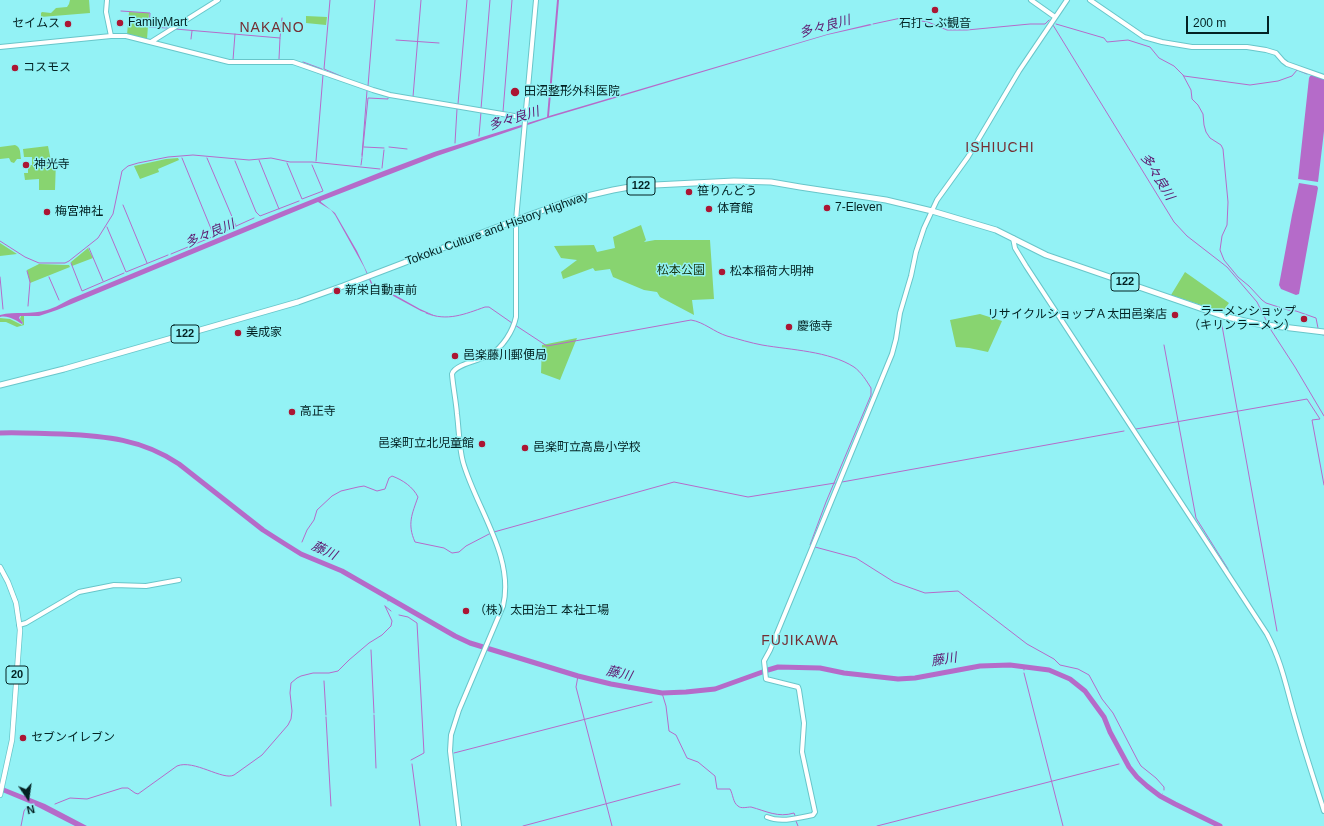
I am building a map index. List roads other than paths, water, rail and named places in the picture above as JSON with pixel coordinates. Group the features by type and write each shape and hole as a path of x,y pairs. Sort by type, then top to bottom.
{"highway":[{"name":"Tokoku Culture and History Highway","path":"0,385 64,369 292,303 338,288 574,199 613,190 657,185 734,181 771,182 800,186 886,200 932,210 987,226 1046,255 1223,316 1258,324 1324,332"}],"main road":[{"name":"20","path":"0,567 13,594 19,625 14,726 10,753 0,794"}],"street":[{"path":"106,0 106,12 111,36"},
{"path":"151,42 218,0"},
{"path":"459,826 450,740 459,710 502,606 506,587 502,559 462,458 452,374 453,371 459,367 486,357 494,352 505,341 513,328 516,317 516,220 536,0"},
{"path":"1031,0 1055,17"},
{"path":"767,817 785,819 813,815 815,813 812,792 802,752 804,723 798,687 766,679 764,661 770,650 892,354 900,313 911,276 916,252 932,210 942,191 968,157 1018,71 1067,0"},
{"path":"1090,0 1144,37 1162,42 1192,47 1247,47 1271,50 1276,53 1285,63 1324,77"},
{"path":"0,47 111,36 134,38 234,62 293,62 390,96 526,118"},
{"path":"1013,238 1015,248 1026,266 1267,634 1286,679 1297,724 1324,811"},
{"path":"19,625 26,623 79,592 114,585 146,586 179,580"}],"waterway":[{"path":"330,0 324,69 343,77"},
{"path":"368,86 375,0"},
{"path":"413,97 421,0"},
{"path":"458,104 467,0"},
{"path":"481,109 490,0"},
{"path":"503,112 512,0"},
{"path":"121,11 150,13 149,27 168,28"},
{"path":"280,38 282,18"},
{"name":"多々良川","path":"873,24 901,18 928,22 947,30 967,30 1045,24 1049,20"},
{"path":"1056,24 1104,38 1107,42 1128,40 1150,47 1159,58 1174,66 1184,76 1250,85 1278,81 1292,76 1297,70 1307,74"},
{"name":"多々良川","path":"1053,25 1174,222 1187,236 1227,267 1257,302 1266,320"},
{"path":"175,29 280,38 279,59"},
{"path":"191,39 192,31"},
{"path":"233,60 235,34"},
{"path":"396,40 439,43"},
{"path":"303,62 322,69"},
{"path":"311,70 323,75 316,161"},
{"path":"1183,75 1191,90 1192,99 1198,105 1203,114 1206,132 1210,138 1221,145 1223,149 1228,202 1227,225 1222,236 1220,250 1224,260 1238,277 1266,303 1316,318 1318,328"},
{"path":"362,155 367,91"},
{"path":"362,157 368,98 388,98"},
{"path":"455,143 457,109"},
{"path":"479,136 481,112"},
{"path":"364,147 384,148"},
{"path":"389,147 407,149"},
{"path":"382,168 384,150"},
{"path":"0,241 25,257 39,263 65,263 98,238 113,214 122,171 128,166 168,157 193,155 249,160 271,158 290,162 312,162 380,169"},
{"path":"182,158 214,236 254,218"},
{"path":"207,158 236,226"},
{"path":"361,165 362,158"},
{"path":"259,160 279,209"},
{"path":"235,161 256,212 260,216 299,201"},
{"path":"287,163 302,199 323,191 312,165"},
{"path":"123,205 147,263"},
{"path":"107,227 126,272 168,255"},
{"path":"171,254 212,237"},
{"path":"89,248 103,281"},
{"path":"71,263 82,291 124,273"},
{"path":"27,271 30,282 28,306"},
{"path":"0,277 3,309"},
{"path":"49,277 59,300"},
{"path":"380,289 387,292"},
{"path":"426,313 434,316 449,317 489,307 512,323"},
{"path":"515,325 547,346 691,320 727,336 762,345 822,354 854,367 871,388 871,395 826,502 810,545 812,546"},
{"path":"1221,320 1277,631"},
{"name":"多々良川","path":"1269,327 1324,416"},
{"path":"1319,334 1324,335"},
{"path":"1164,345 1196,518 1228,569"},
{"path":"1136,429 1307,399 1320,419 1312,420 1324,485"},
{"path":"842,482 1124,431"},
{"name":"藤川","path":"0,433 93,436 123,440 151,449 179,464 263,530 301,554 342,571 455,636 470,643 578,676 611,684 662,693 686,692 715,689 778,667 820,668 844,673 898,679 915,678 980,666 1010,665 1049,670 1070,679 1085,691 1104,717 1110,732 1129,767 1137,777 1160,796 1220,826"},
{"path":"302,542 307,530 314,520 317,510 332,496 341,491 364,486 377,491 385,489 389,478 392,476 407,484 418,497 411,519 411,530 415,542 444,548 452,553 459,552 466,546 491,533"},
{"path":"494,532 674,482 748,497 835,483"},
{"path":"815,547 856,558 894,582 925,593 958,591 1027,644 1054,659 1060,665 1078,669 1089,675 1102,699 1113,713 1141,766 1156,778 1164,787 1164,790"},
{"path":"385,606 391,611"},
{"path":"55,804 70,798 87,799 122,788 128,788 138,794 177,766 192,765 223,775 234,775 262,755 288,725 291,719 292,711 290,693 291,683 301,676 313,673 329,673 338,671 369,643 382,635 391,626 392,621 385,606"},
{"path":"399,615 408,617 417,623 424,753 411,760"},
{"path":"371,650 374,713"},
{"path":"1024,673 1063,826"},
{"path":"578,676 576,687 612,826"},
{"path":"324,681 326,715"},
{"path":"662,693 666,706 669,731 676,735 687,758 698,762 715,776 717,789 730,789 735,803 739,807 751,807 783,815 794,813 796,818"},
{"path":"454,753 652,702"},
{"path":"374,715 376,768"},
{"path":"326,717 331,806"},
{"path":"412,764 420,826"},
{"path":"877,826 1119,764"},
{"path":"523,826 680,784"},
{"path":"21,826 26,808"},
{"path":"796,821 798,826"}],"place":[{"name":"石打こぶ観音","path":"935,10"},
{"name":"FamilyMart","path":"120,23"},
{"name":"セイムス","path":"68,24"},
{"name":"コスモス","path":"15,68"},
{"name":"田沼整形外科医院","path":"515,92"},
{"name":"神光寺","path":"26,165"},
{"name":"笹りんどう","path":"689,192"},
{"name":"7-Eleven","path":"827,208"},
{"name":"体育館","path":"709,209"},
{"name":"梅宮神社","path":"47,212"},
{"name":"松本稲荷大明神","path":"722,272"},
{"name":"新栄自動車前","path":"337,291"},
{"name":"リサイクルショップＡ太田邑楽店","path":"1175,315"},
{"name":"ラーメンショップ （キリンラーメン）","path":"1304,319"},
{"name":"慶徳寺","path":"789,327"},
{"name":"美成家","path":"238,333"},
{"name":"邑楽藤川郵便局","path":"455,356"},
{"name":"高正寺","path":"292,412"},
{"name":"邑楽町立北児童館","path":"482,444"},
{"name":"邑楽町立高島小学校","path":"525,448"},
{"name":"（株）太田治工 本社工場","path":"466,611"},
{"name":"セブンイレブン","path":"23,738"}],"district":[{"name":"NAKANO","path":"272,28"},
{"name":"ISHIUCHI","path":"1000,148"},
{"name":"FUJIKAWA","path":"800,641"}],"park label":[{"name":"松本公園","path":"681,271"}]}
